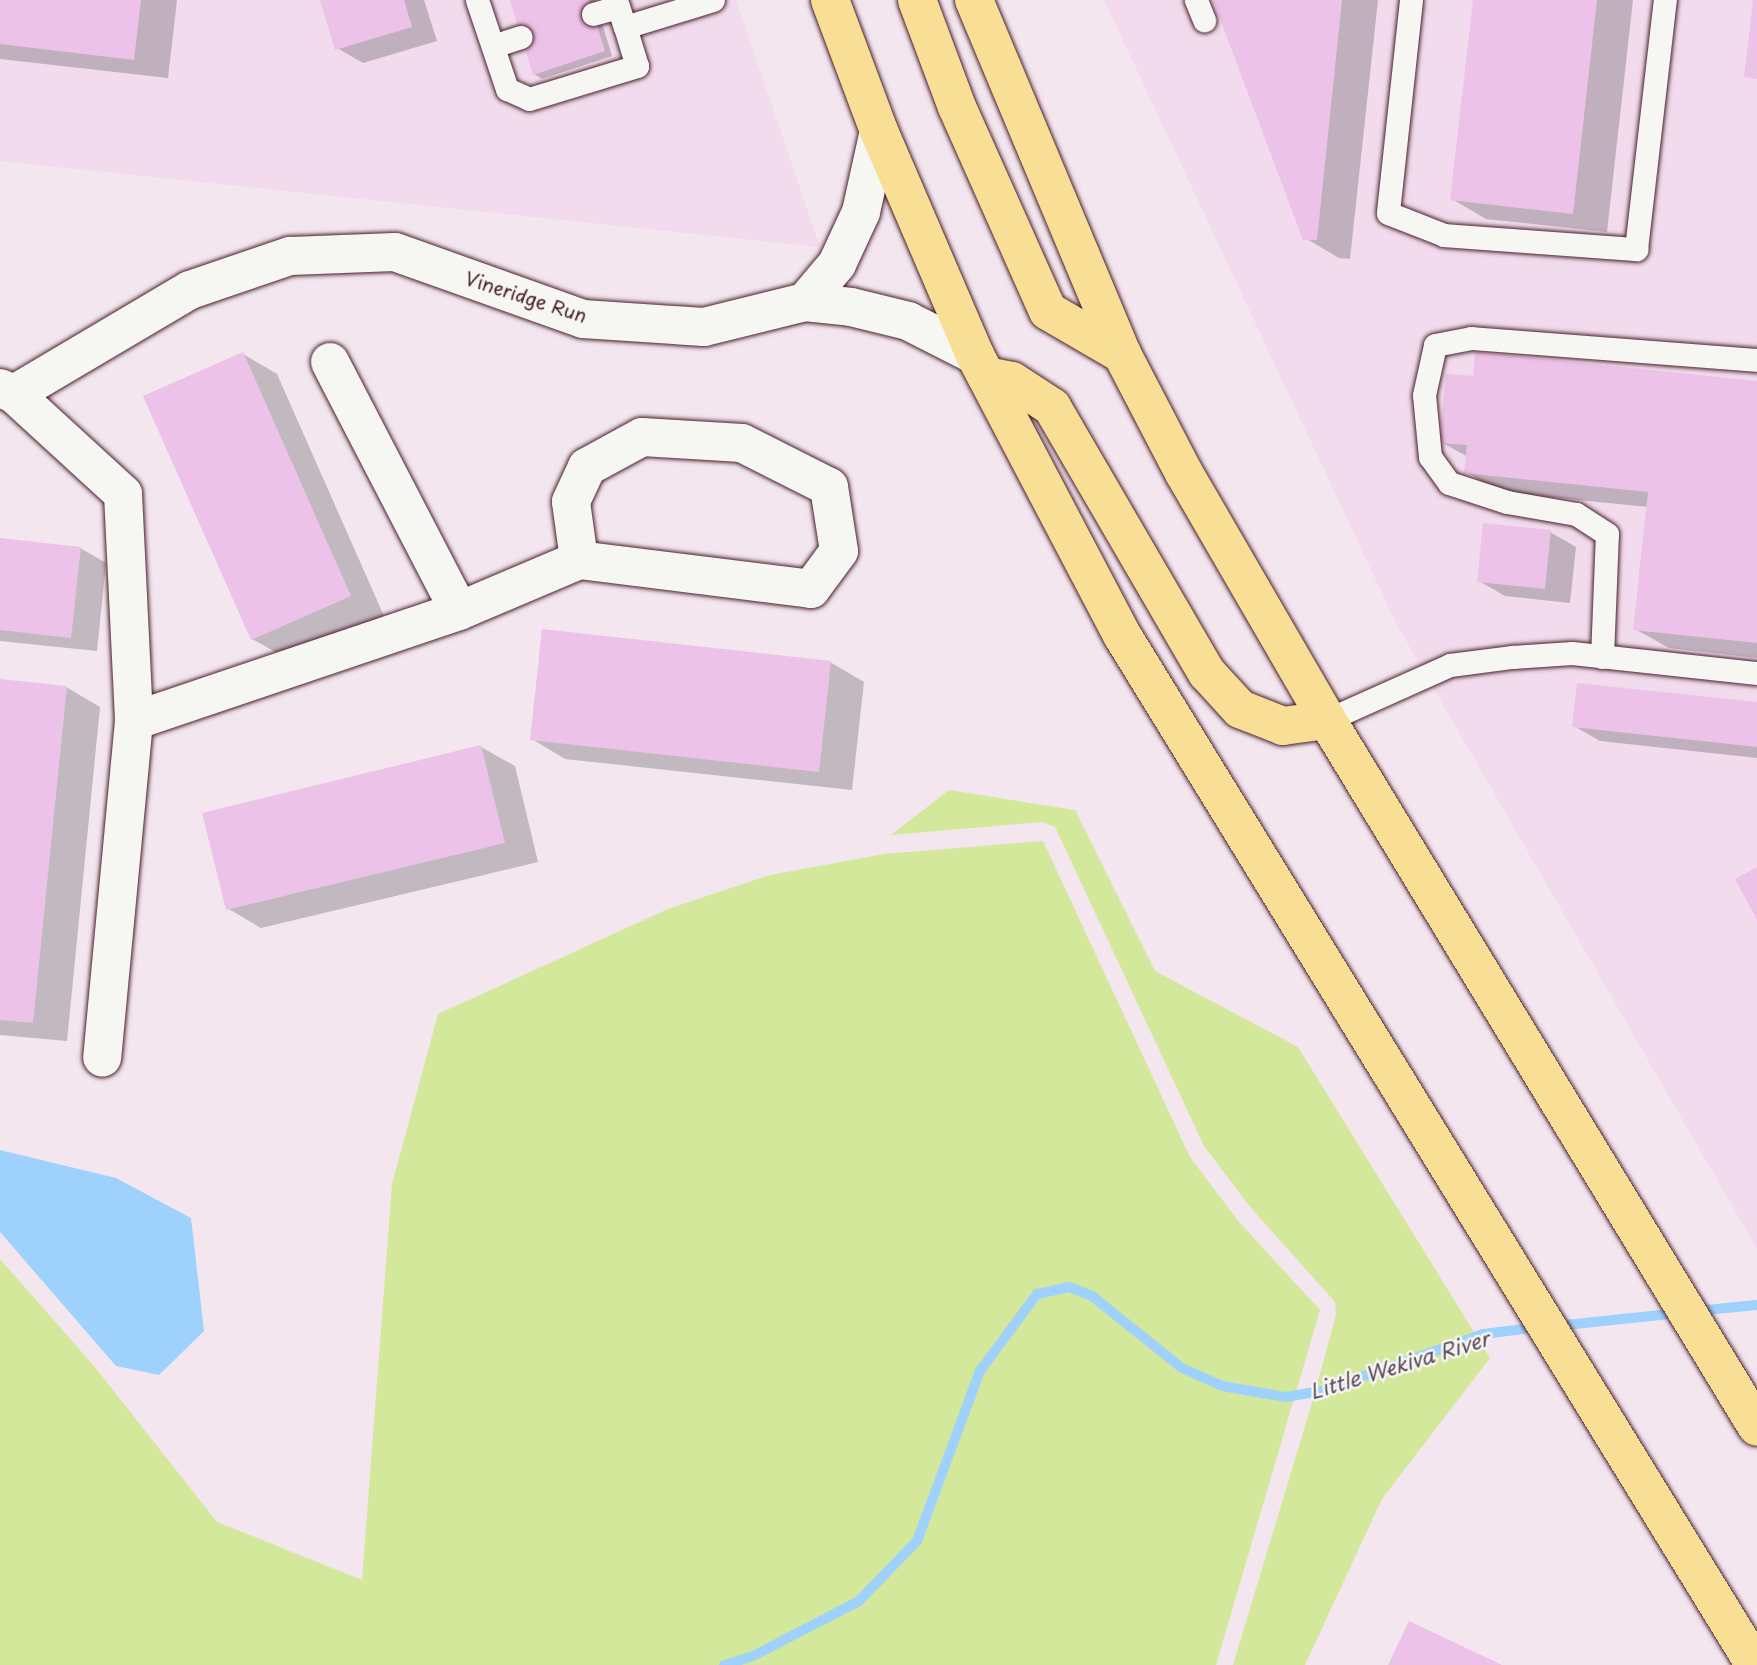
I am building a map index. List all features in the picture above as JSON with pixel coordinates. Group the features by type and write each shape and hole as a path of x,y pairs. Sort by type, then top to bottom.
{"main road":[{"path":"830,0 879,131 981,366 1122,635 1597,1403 1755,1665"},
{"path":"917,0 957,107 1048,311 1122,354"},
{"path":"974,0 1122,354 1184,473 1327,720 1751,1417"},
{"path":"981,366 1012,381 1052,407 1207,673 1240,709 1283,726 1327,720"}],"street":[{"path":"805,302 836,264 862,212 879,131"},
{"name":"Vineridge Run","path":"7,391 190,290 290,256 395,253 583,319 704,327 805,302 851,307 908,321 981,366"},
{"path":"330,362 459,611"},
{"path":"7,391 123,494 134,721 102,1057"},
{"path":"134,721 459,611 579,560 811,589 839,551 829,487 742,443 642,437 587,467 571,502 579,560"}],"lane":[{"path":"477,0 507,89 529,100 637,66 620,11"},
{"path":"593,14 713,0"},
{"path":"1411,0 1388,213 1444,235 1636,249 1665,0"},
{"path":"493,46 521,37"},
{"path":"1602,657 1608,534 1576,514 1507,502 1450,483 1430,457 1424,395 1435,345 1471,338 1757,360"},
{"path":"1327,720 1450,665 1560,654 1757,673"}],"shaded area":[{"path":"0,0 736,0 820,247 0,161"},
{"path":"1104,0 1757,0 1757,1249 1396,623"}],"green space":[{"path":"949,790 1075,810 1155,971 1298,1047 1490,1358 1382,1499 1305,1665 1233,1665 1313,1399 1336,1315 1335,1302 1251,1208 1204,1146 1055,827 1042,822 891,835"},
{"path":"1043,841 1190,1157 1239,1222 1320,1310 1216,1665 0,1665 0,1259 94,1366 217,1522 362,1580 392,1184 438,1014 668,909 770,875 884,854"}],"water":[{"path":"0,1150 116,1178 191,1218 204,1331 159,1375 116,1366 0,1232"}],"building":[{"path":"0,0 141,0 134,60 0,44"},
{"path":"320,0 404,0 412,27 335,50"},
{"path":"510,0 589,0 605,51 533,75"},
{"path":"1213,0 1342,0 1317,240 1303,240"},
{"path":"1473,0 1597,0 1573,214 1450,200"},
{"path":"1753,0 1757,0 1757,79 1744,77"},
{"path":"243,352 351,596 251,640 143,396"},
{"path":"1475,352 1757,381 1757,643 1633,630 1648,492 1464,473 1467,445 1439,443 1446,374 1473,376"},
{"path":"1483,523 1551,530 1545,589 1477,582"},
{"path":"0,538 81,547 71,638 0,630"},
{"path":"542,629 831,661 819,772 530,740"},
{"path":"0,679 67,686 33,1023 0,1020"},
{"path":"1577,683 1757,702 1757,747 1572,727"},
{"path":"481,745 505,843 226,910 202,813"},
{"path":"1757,867 1757,920 1735,879"},
{"path":"1409,1621 1502,1665 1388,1665"}],"waterway":[{"name":"Little Wekiva River","path":"724,1665 753,1656 859,1601 917,1541 980,1371 1037,1294 1069,1287 1092,1296 1182,1368 1222,1386 1286,1397 1325,1390 1483,1334 1540,1327"},
{"name":"Little Wekiva River","path":"1696,1311 1757,1305"},
{"name":"Little Wekiva River","path":"1556,1326 1679,1313"}]}
